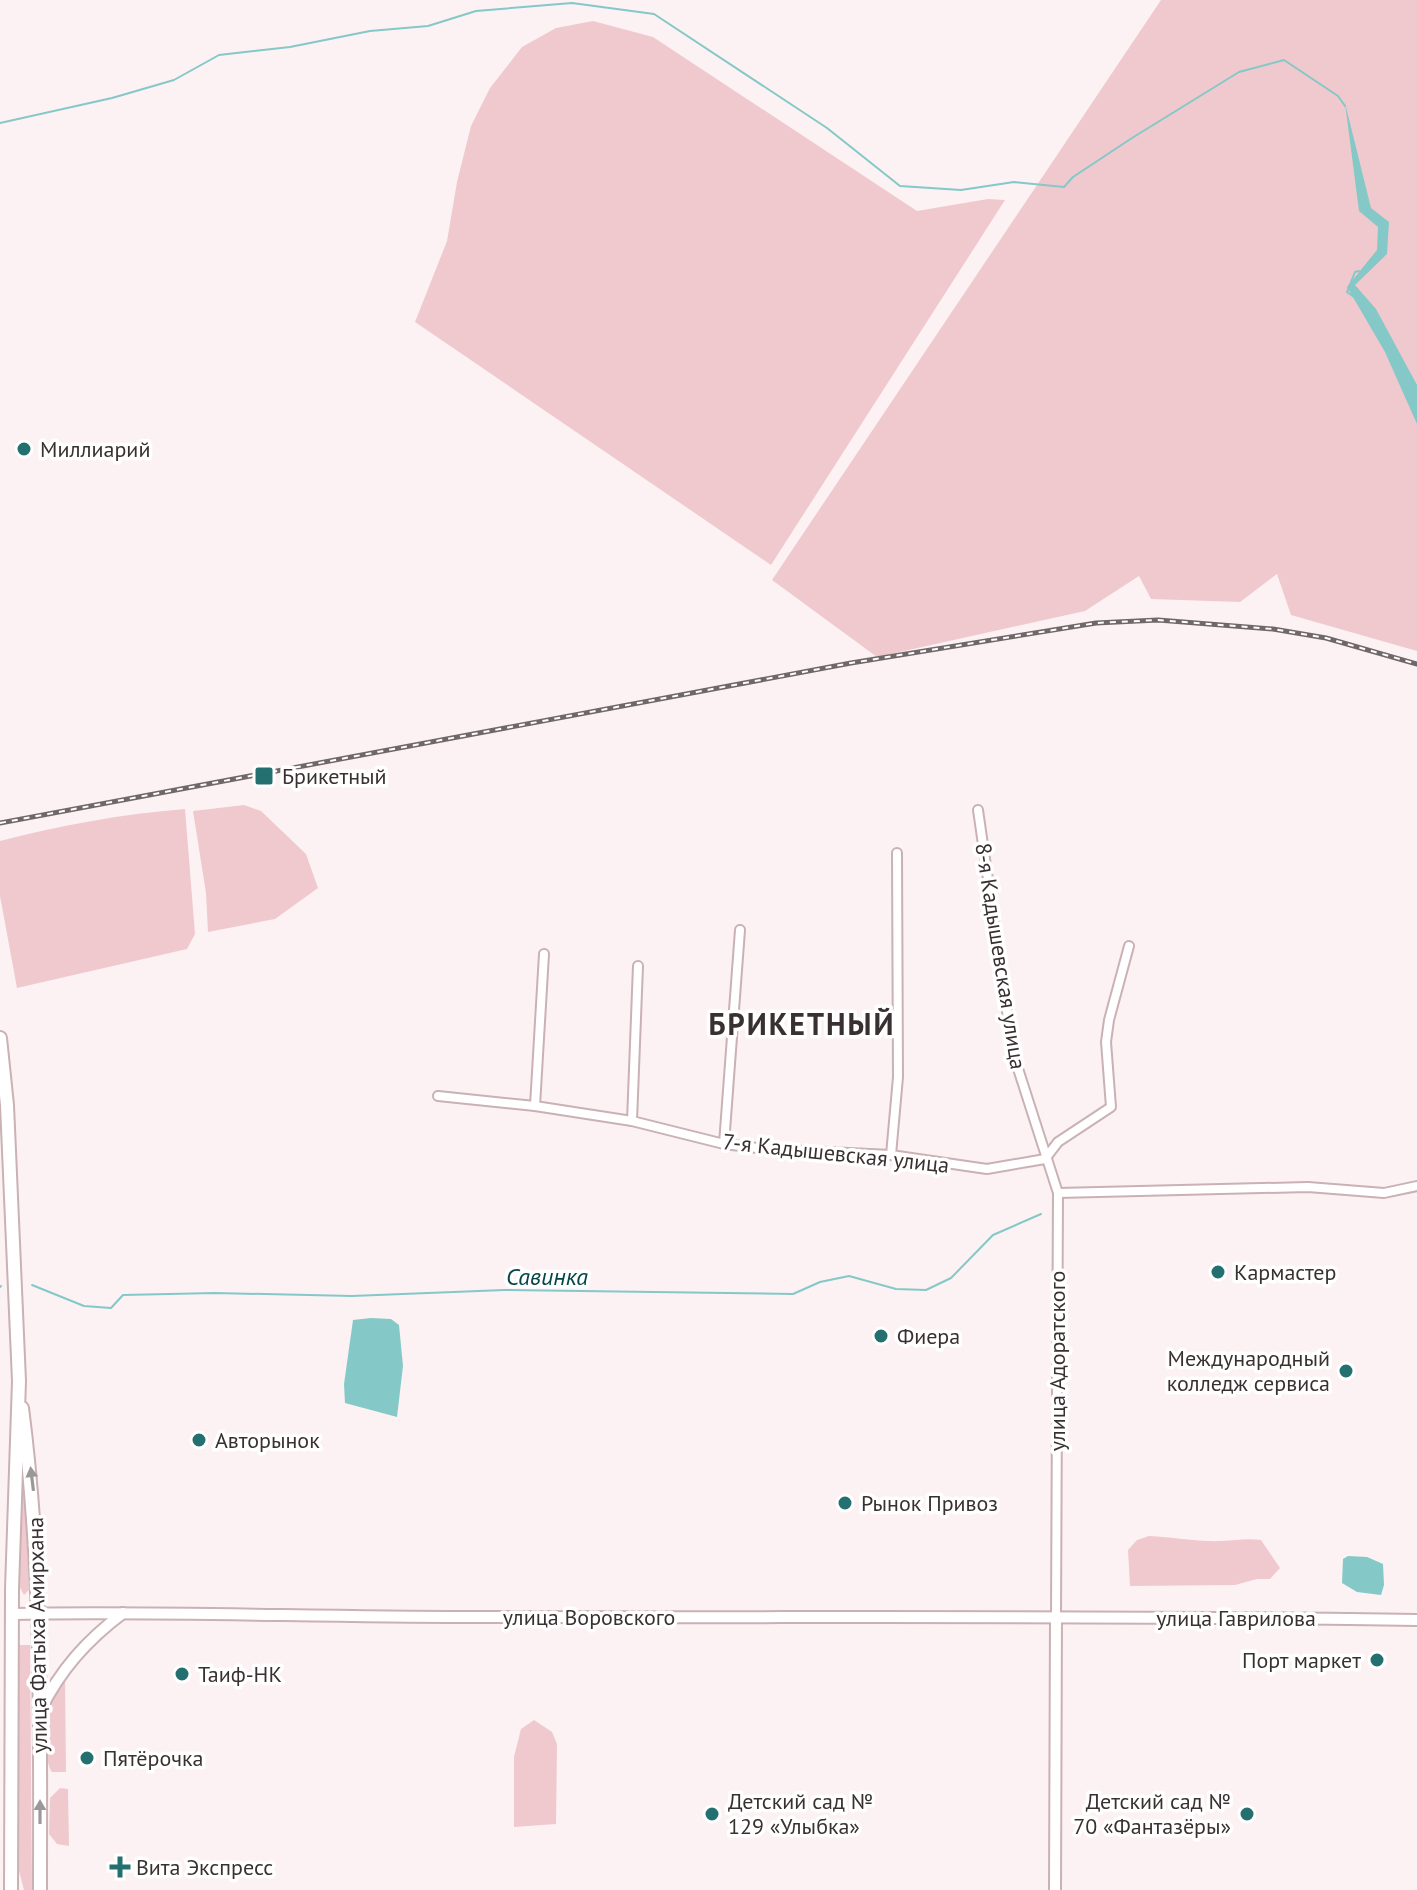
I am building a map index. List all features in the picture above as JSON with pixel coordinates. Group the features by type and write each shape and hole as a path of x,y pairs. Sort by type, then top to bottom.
{"main road":[{"name":"улица Фатыха Амирхана","path":"0,1038 7,1105 19,1381 12,1614 11,1890"},
{"name":"улица Фатыха Амирхана","path":"19,1381 33,1490 39,1613 40,1890"}],"street":[{"name":"8-я Кадышевская улица","path":"978,810 1013,1053 1058,1193"},
{"path":"891,1155 898,1077 897,853"},
{"path":"724,1144 740,930"},
{"path":"1045,1159 1058,1142 1111,1107 1106,1042 1129,946"},
{"path":"535,1106 544,954"},
{"path":"632,1121 638,966"},
{"name":"7-я Кадышевская улица","path":"438,1096 535,1106 632,1121 724,1144 765,1149 891,1155 987,1169 1045,1159"},
{"path":"1058,1193 1308,1187 1384,1193 1417,1186"},
{"name":"улица Адоратского","path":"1055,1890 1058,1193"},
{"path":"82,1613 96,1625 95,1634"},
{"path":"39,1713 58,1678 95,1634 123,1613"},
{"name":"улица Воровского","path":"12,1614 1056,1616"},
{"name":"улица Гаврилова","path":"1056,1616 1417,1620"}],"shaded area":[{"path":"1161,0 1417,0 1417,651 1291,615 1277,574 1240,602 1151,599 1139,576 1085,611 877,657 772,580"},
{"path":"593,21 653,37 917,211 988,199 1005,200 771,565 415,322 447,241 471,126 490,88 522,47 556,28"},
{"path":"244,805 261,811 306,854 318,888 275,919 208,932 206,893 193,811"},
{"path":"185,809 195,934 187,949 17,988 0,896 0,841 92,821"},
{"path":"20,1449 23,1449 29,1590 24,1595 19,1586"},
{"path":"1149,1536 1213,1541 1261,1540 1280,1568 1270,1579 1235,1585 1130,1586 1128,1550 1137,1540"},
{"path":"19,1645 30,1645 32,1890 24,1890 19,1871"},
{"path":"65,1675 66,1772 52,1772 46,1749 47,1708"},
{"path":"534,1720 552,1732 557,1744 556,1824 514,1827 514,1757 521,1729"},
{"path":"60,1788 68,1789 69,1846 57,1844 49,1834 50,1798"}],"water":[{"path":"1345,103 1371,208 1389,222 1387,254 1355,285 1376,309 1417,385 1417,424 1385,352 1347,287 1377,250 1378,227 1359,211"},
{"path":"391,1319 399,1325 403,1366 397,1417 345,1403 344,1384 353,1320"},
{"path":"1348,1556 1367,1557 1383,1564 1381,1595 1357,1592 1342,1583 1343,1559"}],"waterway":[{"path":"0,123 112,98 174,80 219,55 290,47 370,31 428,26 476,11 572,3 654,14 827,128 900,186 961,190 1014,182 1064,187 1073,177 1132,138 1239,72 1284,60 1338,96 1345,106"},
{"path":"1354,297 1347,292 1355,272 1359,271"},
{"name":"Савинка","path":"32,1285 84,1306 111,1308 123,1295 215,1293 352,1296 504,1290 793,1294 820,1282 849,1276 896,1289 926,1290 951,1278 993,1235 1041,1214"}],"railway":[{"path":"0,823 851,663 1096,623 1158,620 1273,629 1326,638 1417,664"}],"place":[{"name":"Миллиарий","path":"24,449"},
{"name":"Брикетный","path":"264,776"},
{"name":"Кармастер","path":"1218,1272"},
{"name":"Фиера","path":"881,1336"},
{"name":"Международный колледж сервиса","path":"1346,1371"},
{"name":"Авторынок","path":"199,1440"},
{"name":"Рынок Привоз","path":"845,1503"},
{"name":"Порт маркет","path":"1377,1660"},
{"name":"Таиф-НК","path":"182,1674"},
{"name":"Пятёрочка","path":"87,1758"},
{"name":"Детский сад № 129 «Улыбка»","path":"712,1814"},
{"name":"Детский сад № 70 «Фантазёры»","path":"1247,1814"},
{"name":"Вита Экспресс","path":"120,1867"}],"district":[{"name":"БРИКЕТНЫЙ","path":"802,1025"}]}
